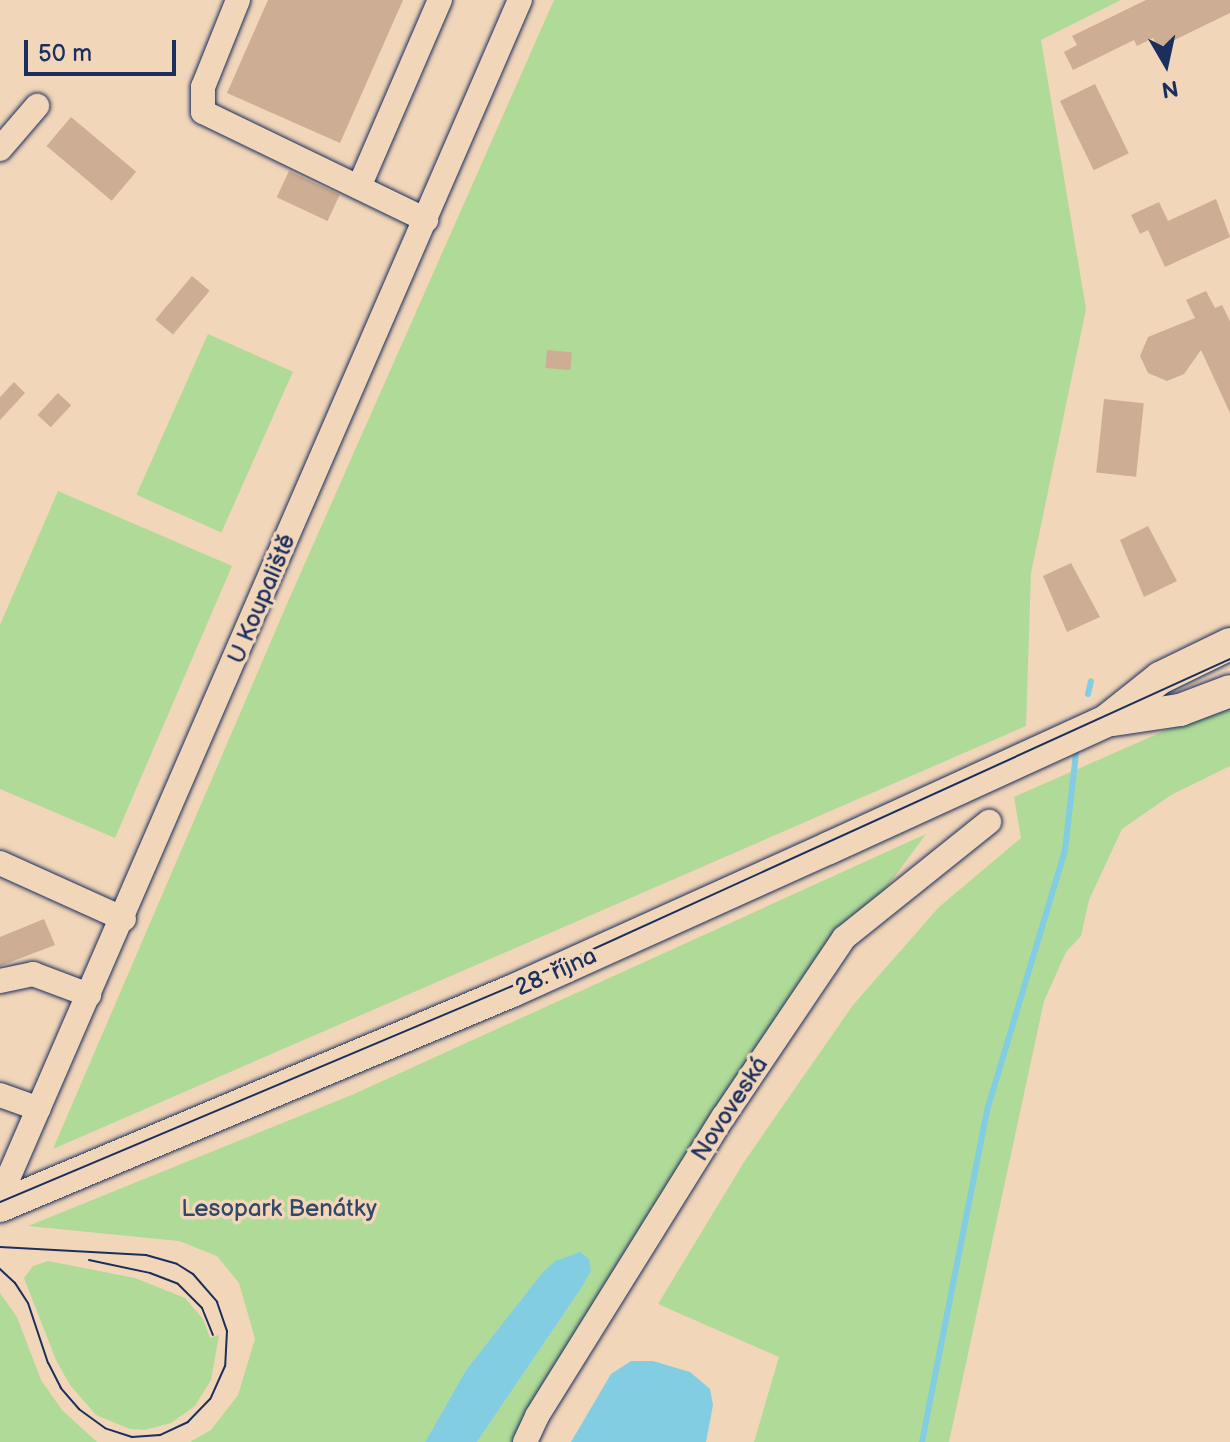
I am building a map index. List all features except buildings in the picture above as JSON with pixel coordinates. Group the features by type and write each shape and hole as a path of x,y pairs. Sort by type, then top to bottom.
{"main road":[{"name":"28. října","path":"0,1206 526,985 1106,721 1160,678 1230,644"},
{"name":"28. října","path":"1106,721 1180,710 1230,691"}],"street":[{"path":"238,0 203,87 203,112 426,220"},
{"path":"359,187 440,0"},
{"name":"U Koupaliště","path":"0,1197 124,919 520,0"},
{"path":"0,149 37,106"},
{"name":"Novoveská","path":"525,1442 537,1416 724,1116 844,938 989,822"},
{"path":"0,863 124,919"},
{"path":"0,981 33,974 89,995"},
{"path":"0,1095 39,1109"}],"green space":[{"path":"554,0 1121,0 1041,40 1086,309 1031,573 1026,726 53,1149 290,597"},
{"path":"208,334 293,372 221,533 136,495"},
{"path":"58,491 232,566 115,838 0,789 0,625"},
{"path":"1230,702 1230,766 1171,795 1122,829 1089,900 1081,936 1066,952 1044,1001 949,1442 754,1442 779,1357 658,1304 744,1162 853,1005 939,907 1021,838 1014,797"},
{"name":"Lesopark Benátky","path":"926,834 718,1117 525,1442 477,1442 582,1287 542,1273 466,1370 425,1442 190,1442 211,1430 238,1395 255,1339 239,1283 217,1256 179,1241 28,1226 354,1094"},
{"path":"48,1261 135,1278 185,1298 203,1319 210,1338 219,1335 211,1380 195,1406 171,1423 144,1430 130,1429 96,1415 70,1385 56,1360 24,1278 33,1266"},
{"path":"0,1293 17,1317 41,1380 62,1410 97,1442 0,1442"}],"water":[{"path":"580,1252 589,1259 591,1270 582,1287 477,1442 425,1442 466,1370 542,1273 555,1261"},
{"path":"631,1361 653,1361 690,1372 710,1389 713,1405 706,1442 571,1442 611,1374"}],"waterway":[{"path":"1088,694 1091,681"},
{"path":"922,1442 988,1107 1065,850 1077,744"}],"tram line":[{"path":"0,1202 510,987 1230,659"},
{"path":"0,1247 146,1255 177,1264 193,1274 217,1302 227,1331 225,1366 210,1399 188,1422 160,1435 132,1437 105,1428 79,1409 61,1388 48,1363 28,1303 15,1283 0,1269"},
{"path":"89,1260 150,1273 178,1284 202,1308 213,1335"}]}
